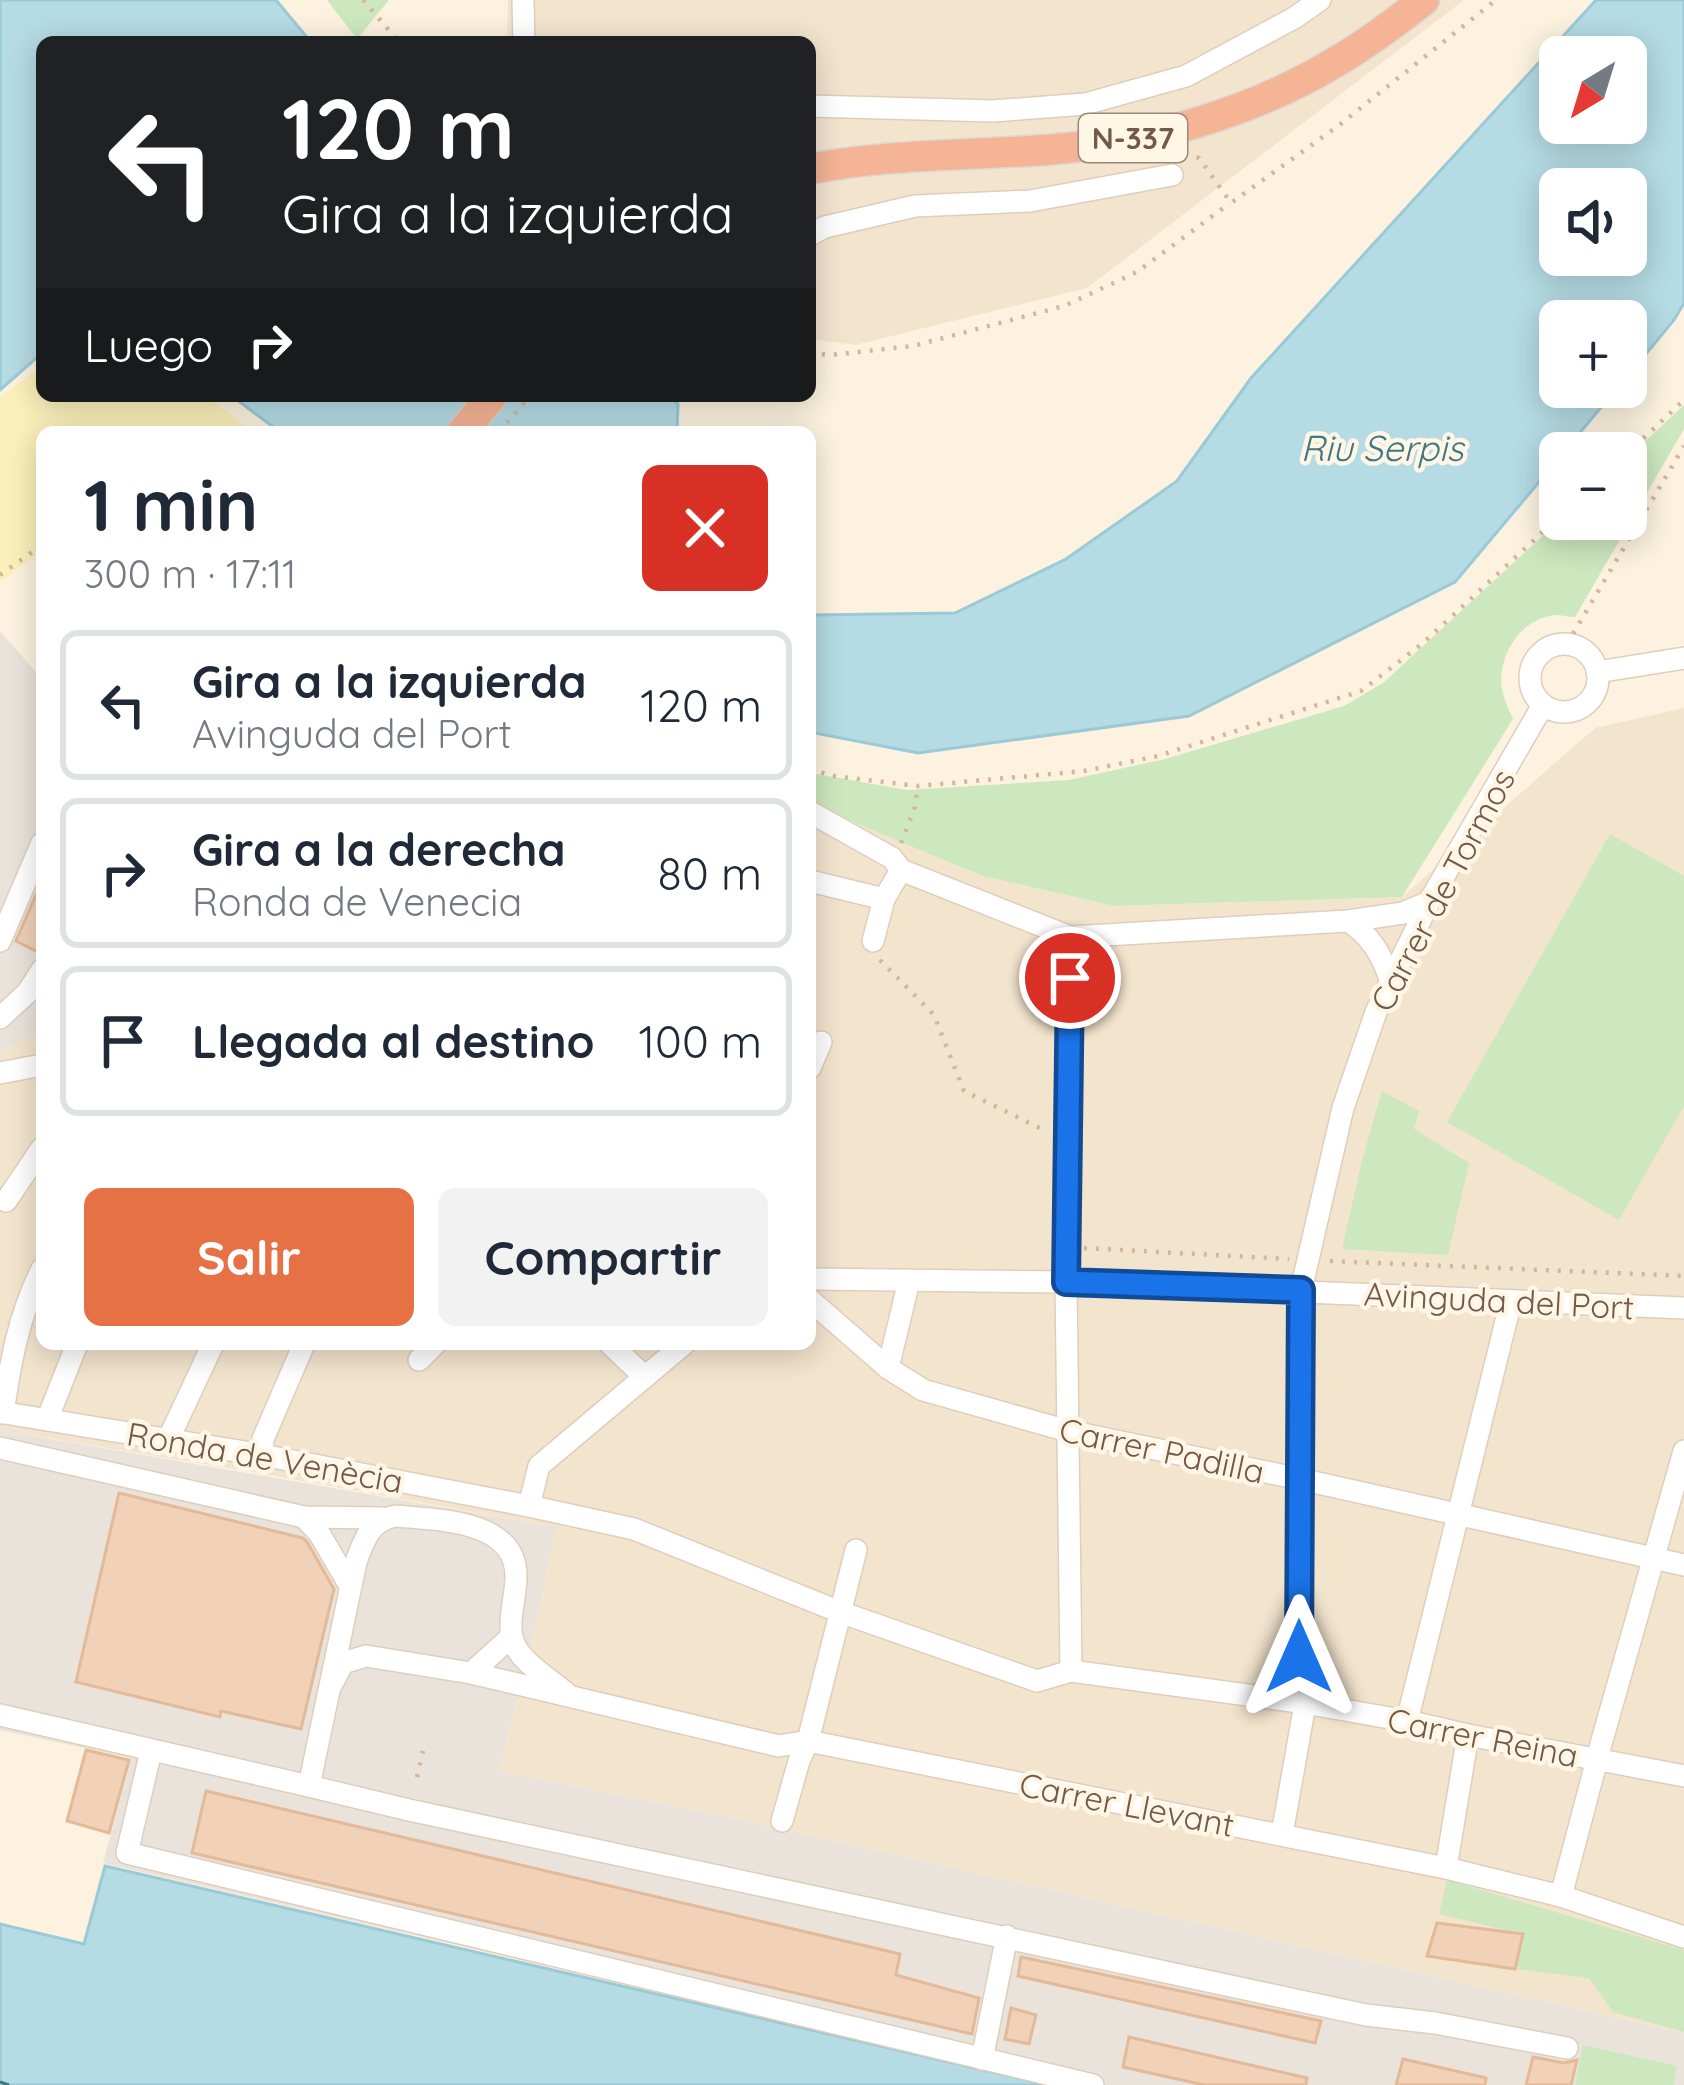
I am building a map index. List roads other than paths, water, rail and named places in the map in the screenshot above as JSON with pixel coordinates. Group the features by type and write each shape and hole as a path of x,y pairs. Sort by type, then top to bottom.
{"highway":[{"name":"N-337","path":"816,168 1061,149 1148,136 1251,104 1334,64 1424,0"},
{"path":"467,426 487,402"}],"street":[{"path":"523,0 524,36"},
{"path":"816,106 993,111 1085,104 1186,76 1320,0"},
{"path":"816,232 915,206 1030,201 1172,175"},
{"path":"1568,644 1587,653 1598,672 1597,688 1582,707 1566,712 1543,705 1531,687 1532,665 1546,649 1568,644"},
{"path":"1598,672 1684,658"},
{"name":"Carrer de Tormos","path":"1282,1834 1304,1710 1299,1702 1301,1290 1343,1108 1376,1012 1429,902 1543,705"},
{"path":"816,816 896,864 1070,938 1348,921 1403,913 1429,902"},
{"path":"0,940 36,857"},
{"path":"873,941 896,864"},
{"path":"816,882 884,899"},
{"path":"1348,921 1374,944 1391,982"},
{"path":"1070,938 1066,1282 1072,1671"},
{"path":"0,1018 36,979"},
{"path":"816,1054 821,1042"},
{"path":"0,1073 36,1066"},
{"path":"6,1201 36,1157"},
{"name":"Avinguda del Port","path":"816,1279 1066,1282 1684,1308"},
{"path":"1,1413 11,1358 36,1281"},
{"path":"888,1368 909,1281"},
{"path":"1407,1720 1511,1301"},
{"name":"Carrer Padilla","path":"816,1305 888,1368 923,1390 1068,1431 1684,1565"},
{"path":"47,1420 75,1350"},
{"path":"169,1438 210,1350"},
{"path":"262,1455 262,1439 301,1350"},
{"path":"616,1350 645,1377"},
{"path":"529,1506 539,1466 677,1350"},
{"name":"Ronda de Venècia","path":"1,1413 262,1455 634,1529 840,1612"},
{"path":"0,1448 304,1517 409,1517 487,1529 508,1546 517,1571 511,1637 518,1652 571,1698"},
{"path":"1561,1896 1684,1451"},
{"path":"304,1517 319,1533 349,1591 356,1636 376,1658"},
{"path":"309,1786 349,1591 365,1536 382,1518"},
{"path":"782,1821 808,1741 856,1550"},
{"name":"Carrer Reina","path":"840,1612 1037,1681 1072,1671 1299,1702 1684,1776"},
{"path":"332,1684 343,1663 366,1656 471,1673 511,1637"},
{"name":"Carrer Llevant","path":"471,1673 779,1746 808,1741 1446,1868 1561,1896 1684,1936"},
{"path":"0,1715 409,1810 1366,2015 1567,2048"},
{"path":"1446,1868 1468,1735"},
{"path":"151,1751 127,1853 1094,2085"},
{"path":"982,2059 1007,1936"}],"water":[{"path":"0,0 276,0 306,36 36,36 36,358 0,390"},
{"name":"Riu Serpis","path":"1596,0 1684,0 1684,303 1647,353 1647,300 1539,300 1539,408 1600,408 1580,432 1539,432 1539,482 1455,582 1189,716 918,753 816,733 816,615 955,613 1066,559 1177,481 1251,378 1539,62 1539,144 1647,144 1647,36 1563,36"},
{"path":"240,402 678,404 677,426 272,426"},
{"path":"105,1866 1048,2085 0,2085 0,1924 84,1944"}]}
